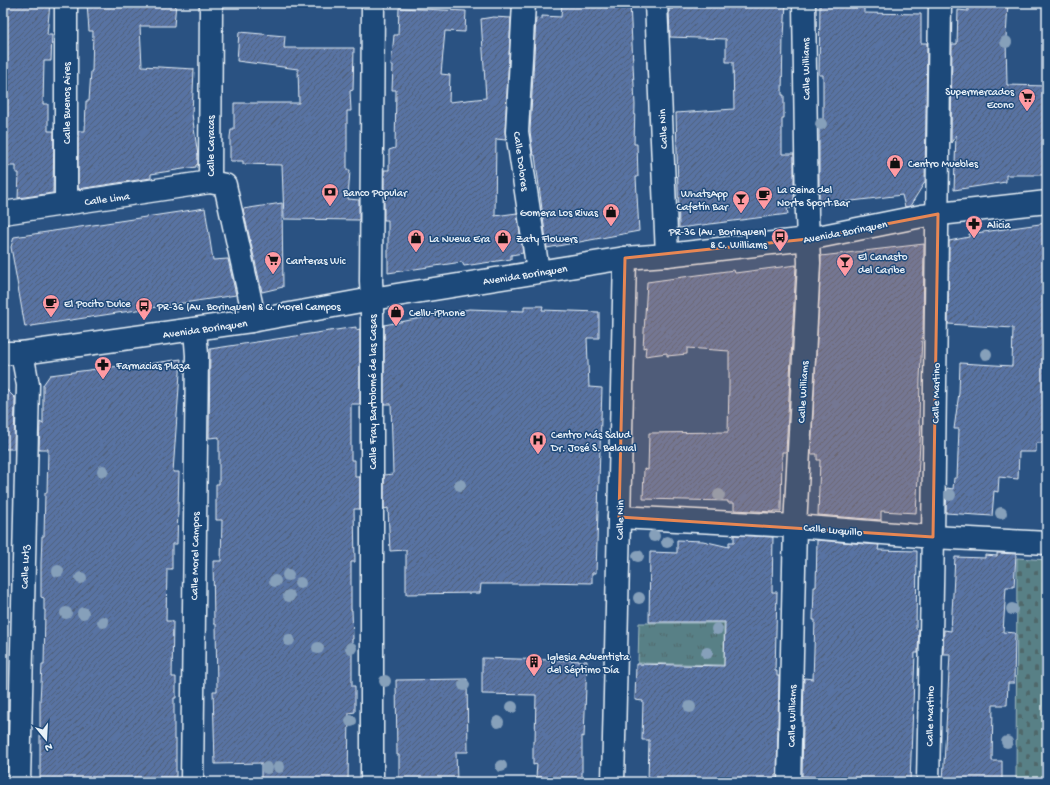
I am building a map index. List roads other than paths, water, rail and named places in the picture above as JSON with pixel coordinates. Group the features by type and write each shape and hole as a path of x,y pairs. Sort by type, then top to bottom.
{"street":[{"name":"Calle Buenos Aires","path":"66,3 66,204"},
{"name":"Calle Caracas","path":"211,3 210,182 225,184 251,303 251,321"},
{"name":"Calle Fray Bartolomé de las Casas","path":"372,782 371,281 373,3"},
{"name":"Calle Dolores","path":"524,3 516,132 538,271"},
{"name":"Calle Nin","path":"656,3 667,255"},
{"name":"Calle Williams","path":"789,782 795,526 809,263 804,3"},
{"name":"Calle Martino","path":"928,782 938,214 940,3"},
{"name":"Calle Lima","path":"3,212 210,182"},
{"name":"Avenida Borinquen","path":"9,351 195,330 538,271 625,258 667,255 808,239 938,214 1047,202"},
{"name":"Calle Nin","path":"613,782 625,258"},
{"name":"Calle Morel Campos","path":"192,782 197,355 195,330"},
{"name":"Calle Lutz","path":"3,337 28,385 19,782"},
{"name":"Calle Luquillo","path":"619,516 1047,543"}],"place":[{"name":"Supermercados Econo","path":"1027,112"},
{"name":"Centro Muebles","path":"895,178"},
{"name":"Banco Popular","path":"330,207"},
{"name":"La Reina del Norte Sport Bar","path":"764,210"},
{"name":"WhatsApp Cafetín Bar","path":"741,214"},
{"name":"Gomera Los Rivas","path":"611,227"},
{"name":"Alicia","path":"974,239"},
{"name":"PR-36 (Av. Borinquen) & C. Williams","path":"780,252"},
{"name":"La Nueva Era","path":"416,253"},
{"name":"Zaty Flowers","path":"503,253"},
{"name":"Canteras Wic","path":"273,275"},
{"name":"El Canasto del Caribe","path":"845,277"},
{"name":"El Pocito Dulce","path":"51,318"},
{"name":"PR-36 (Av. Borinquen) & C. Morel Campos","path":"144,321"},
{"name":"Cellu-iPhone","path":"396,327"},
{"name":"Farmacias Plaza","path":"103,380"},
{"name":"Centro Más Salud Dr. José S. Belaval","path":"538,455"},
{"name":"Iglesia Adventista del Séptimo Día","path":"534,677"}]}
